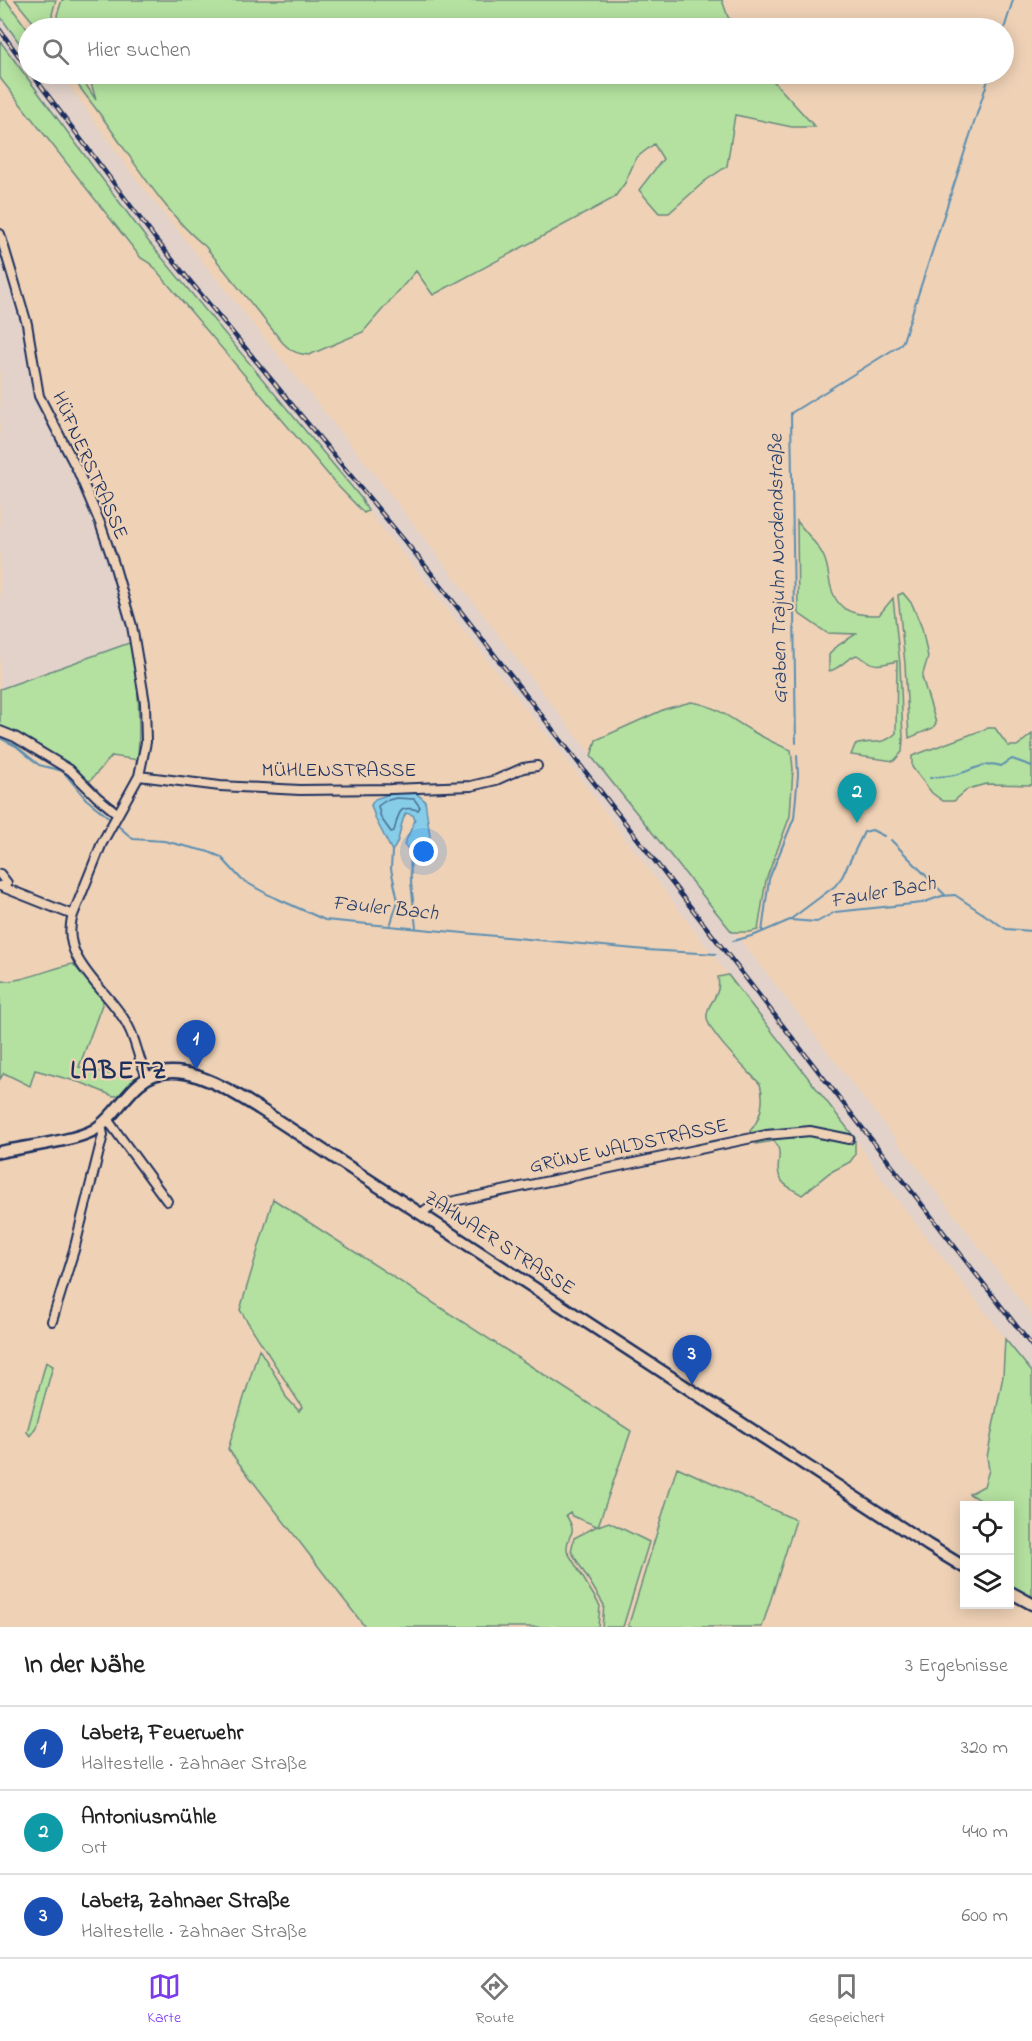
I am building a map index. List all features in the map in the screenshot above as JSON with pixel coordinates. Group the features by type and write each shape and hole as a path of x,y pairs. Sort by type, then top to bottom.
{"main road":[{"name":"ZAHNAER STRASSE","path":"148,1077 160,1072 176,1072 230,1091 960,1565"},
{"path":"0,1152 81,1135 104,1122 148,1077"},
{"path":"1014,1594 1032,1604"}],"street":[{"name":"HÜFNERSTRASSE","path":"0,234 27,324 39,396 72,457 100,523 128,611 142,676 146,714 145,751 139,777 110,828 72,915 70,934 76,956 129,1027 148,1077"},
{"path":"0,731 23,741 70,770 117,816"},
{"name":"MÜHLENSTRASSE","path":"139,777 300,790 391,789 478,785 523,768 537,766"},
{"path":"0,874 7,883 3,887 72,915"},
{"path":"104,1122 167,1201"},
{"path":"52,1321 74,1250 103,1135 104,1122"},
{"name":"GRÜNE WALDSTRASSE","path":"420,1214 431,1206 766,1135 810,1131 849,1139"}],"shaded area":[{"path":"0,0 6,0 19,18 18,66 0,41"},
{"path":"31,84 68,84 136,179 381,482 580,741 765,971 1032,1315 1032,1372 885,1184 855,1138 728,975 563,755 368,511 361,498 149,242"},
{"path":"0,244 20,314 31,382 92,513 122,601 132,642 0,689"}],"green space":[{"path":"0,0 6,0 19,18 18,41 0,16"},
{"path":"15,0 56,0 53,18 30,18"},
{"path":"62,0 722,0 729,18 57,18"},
{"path":"0,41 18,65 18,84 32,84 149,242 361,498 368,511 364,513 337,485 151,264 141,258 0,78"},
{"path":"77,84 86,84 96,100 91,84 776,84 815,127 792,127 735,115 727,166 705,181 669,213 659,213 639,190 663,159 654,144 636,158 625,183 614,198 433,295 416,271 363,332 309,355 294,352 283,343 205,246 168,208"},
{"path":"797,521 823,555 831,589 839,604 845,609 860,614 879,615 893,598 900,664 903,739 902,752 894,761 851,755 855,745 886,740 896,733 897,661 876,664 867,662 857,655 829,671 829,655 834,648 856,634 827,633 798,613"},
{"path":"903,593 912,604 922,628 928,657 922,677 936,723 933,728 909,738 898,595"},
{"path":"132,642 138,701 138,760 112,756 88,783 0,728 0,689"},
{"path":"691,702 715,709 766,739 791,750 793,769 790,816 766,880 758,930 732,932 591,756 596,740 665,709"},
{"path":"988,728 995,728 1008,746 1017,746 1032,734 1032,785 986,784 968,789 954,801 943,801 932,793 912,767 912,756"},
{"path":"73,964 104,999 79,1067 123,1077 139,1077 123,1095 113,1096 82,1083 35,1070 30,1086 4,1073 0,1079 0,981 27,978"},
{"path":"728,975 855,1138 855,1155 850,1162 829,1173 802,1195 786,1185 779,1176 779,1151 774,1141 756,1144 750,1131 761,1109 760,1084 721,1041 709,1024 707,1012 718,990 718,977"},
{"path":"273,1199 631,1431 598,1526 609,1522 649,1542 623,1627 602,1627 604,1605 571,1551 574,1538 597,1526 572,1516 570,1512 566,1515 572,1527 567,1551 600,1606 598,1627 365,1627 228,1449 259,1349 286,1397 299,1411 302,1407 240,1310"},
{"path":"1005,1339 1032,1372 1032,1597 1030,1599 1014,1590 1014,1501 982,1501 969,1494 984,1486 989,1470 987,1457 1003,1376"},
{"path":"46,1362 53,1366 36,1427 30,1436 27,1432"},
{"path":"677,1467 796,1520 762,1627 628,1627"}],"water":[{"path":"395,792 416,793 425,801 430,836 426,846 410,850 404,845 415,820 413,815 406,813 397,843 392,851 371,805 375,799"}],"waterway":[{"name":"Graben Trajuhn Nordendstraße","path":"1007,18 1013,0"},
{"name":"Graben Trajuhn Nordendstraße","path":"796,743 791,413 899,346 903,341 987,84"},
{"name":"Fauler Bach","path":"0,738 16,746 39,765 63,771 86,799 112,820"},
{"name":"Graben Trajuhn Nordendstraße","path":"762,932 769,879 794,818 798,775 797,755"},
{"path":"930,778 960,774 983,765 1001,766 1012,759 1032,766"},
{"name":"Fauler Bach","path":"116,824 133,839 164,841 221,857 242,880 325,920 646,950 716,954"},
{"path":"791,919 835,886 842,877 864,832 872,830 884,836"},
{"path":"891,840 945,895"},
{"path":"410,850 416,928"},
{"path":"390,926 398,901 391,869 392,851"},
{"name":"Fauler Bach","path":"733,941 755,935 790,920 817,922 835,912 922,903 942,896 955,895 1006,929 1032,931"}],"railway":[{"path":"0,30 18,55"},
{"path":"39,84 157,241 427,568 1032,1346"}],"place":[{"name":"Antoniusmühle","path":"857,823"},
{"name":"Labetz, Feuerwehr","path":"196,1070"},
{"name":"Labetz, Zahnaer Straße","path":"692,1385"}],"district":[{"name":"LABETZ","path":"119,1072"}]}
